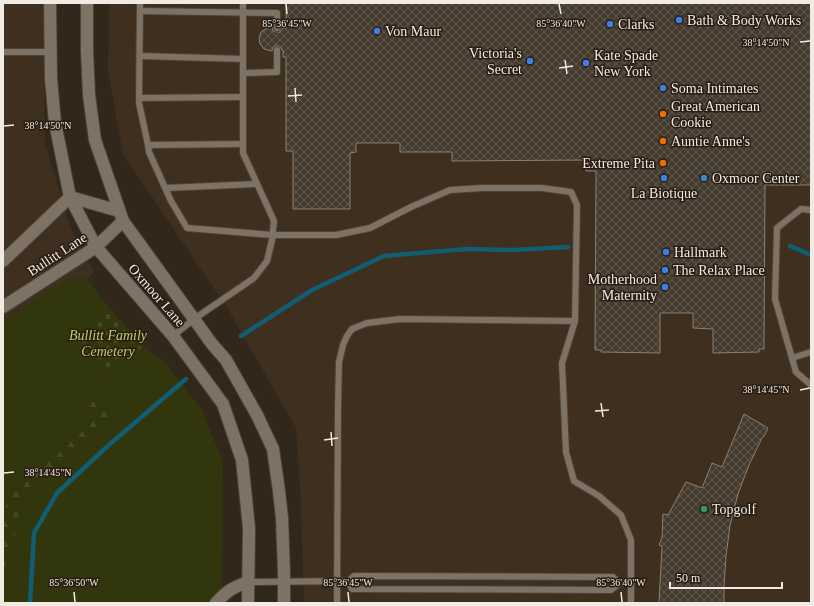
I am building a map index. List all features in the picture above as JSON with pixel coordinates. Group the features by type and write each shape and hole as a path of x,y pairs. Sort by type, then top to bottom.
{"street":[{"name":"Oxmoor Lane","path":"50,3 51,79 55,123 70,197 96,247 173,336 223,404 242,460 249,528 248,603"},
{"name":"Oxmoor Lane","path":"86,3 89,95 95,140 121,216 212,344 226,360 257,415 273,449 282,518 284,603"},
{"path":"70,197 121,216"},
{"name":"Bullitt Lane","path":"3,261 70,197"},
{"name":"Bullitt Lane","path":"3,307 96,247 121,216"},
{"path":"216,603 226,592 234,587 248,582"}],"lane":[{"path":"140,3 139,98 149,152 171,201 187,228 273,235 336,235 370,228 411,207 450,190 482,188 542,188 571,192 577,205 575,320 562,363 566,452 574,481 599,496 621,515 631,540 631,603"},
{"path":"173,336 194,319 254,278 267,261 272,240 274,221 244,153 243,3"},
{"path":"140,11 277,13 277,28"},
{"path":"244,73 277,72 277,50"},
{"path":"3,52 50,52"},
{"path":"140,56 243,59"},
{"path":"139,98 244,98"},
{"path":"148,146 243,144"},
{"path":"166,188 257,184"},
{"path":"811,210 801,209 777,228 775,299 796,372 811,385"},
{"path":"337,603 339,362 343,345 352,329 367,323 400,319 575,320"},
{"path":"792,358 811,352"},
{"path":"248,582 348,581 354,576 613,576 620,583"},
{"path":"348,581 352,589 611,590 620,583 631,583"}],"shaded area":[{"path":"3,3 44,3 45,144 71,228 94,272 87,279 71,278 3,321"},
{"path":"109,3 811,3 811,603 304,603 300,485 296,428 229,311 123,154 108,71"}],"green space":[{"path":"71,278 87,279 110,309 72,339 105,376 144,346 168,366 202,410 223,462 222,603 3,603 3,571 27,498 104,424 96,395 77,431 13,488 3,513 3,321"},
{"name":"Bullitt Family Cemetery","path":"110,309 144,346 105,376 72,339"},
{"path":"96,395 115,400 104,424 27,498 3,571 3,513 13,488 77,431"}],"building":[{"name":"Oxmoor Center","path":"286,3 811,3 811,185 765,185 764,349 759,349 759,352 713,353 713,329 693,328 693,313 660,313 660,353 601,352 601,350 595,350 596,171 586,171 586,160 452,161 452,152 400,152 400,143 356,143 356,152 350,153 350,209 293,209 293,151 286,151 286,57 283,57 283,50 279,46 274,46 272,51 264,49 260,44 259,38 261,32 267,28 272,27 273,31 277,32 280,32 281,28 286,29"},
{"name":"Topgolf","path":"744,414 768,428 749,465 738,494 730,525 726,556 724,603 659,603 662,546 659,545 662,538 663,514 668,515 686,482 702,488 712,463 722,467"}],"waterway":[{"path":"790,246 811,255"},
{"path":"241,336 312,290 384,256 467,249 513,250 568,247"},
{"path":"30,603 34,533 57,493 110,444 186,379"}],"place":[{"name":"Bath & Body Works","path":"679,20"},
{"name":"Clarks","path":"610,24"},
{"name":"Von Maur","path":"377,31"},
{"name":"Victoria's Secret","path":"530,61"},
{"name":"Kate Spade New York","path":"586,63"},
{"name":"Soma Intimates","path":"663,88"},
{"name":"Great American Cookie","path":"663,114"},
{"name":"Auntie Anne's","path":"663,141"},
{"name":"Extreme Pita","path":"663,163"},
{"name":"La Biotique","path":"664,178"},
{"name":"Oxmoor Center","path":"704,178"},
{"name":"Hallmark","path":"666,252"},
{"name":"The Relax Place","path":"665,270"},
{"name":"Motherhood Maternity","path":"665,287"},
{"name":"Topgolf","path":"704,509"}]}
